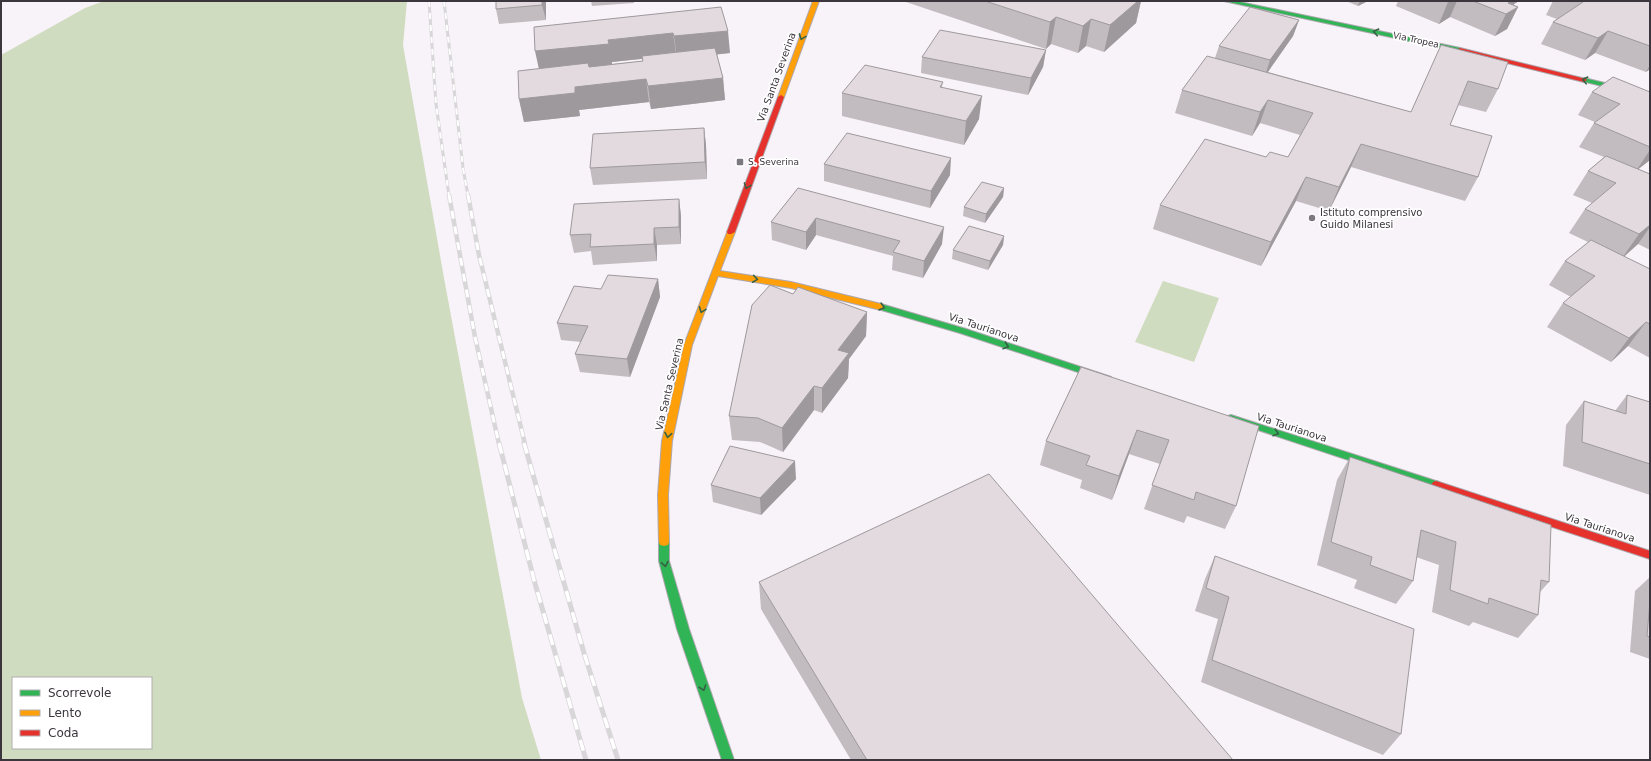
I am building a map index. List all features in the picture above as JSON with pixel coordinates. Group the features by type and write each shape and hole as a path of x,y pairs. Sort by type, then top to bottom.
{"street":[{"name":"Via Santa Severina","path":"728,760 683,629 664,561 663,495 668,434 688,345 816,1"},
{"name":"Via Tropea","path":"1227,1 1433,44 1650,96"},
{"name":"Via Taurianova","path":"716,273 814,289 866,302 916,316 1120,383"},
{"name":"Via Taurianova","path":"1218,414 1650,554"}],"green space":[{"path":"104,1 407,1 403,45 444,278 522,698 541,760 1,760 1,55 85,8"},
{"path":"1163,281 1219,298 1194,362 1135,342"}],"building":[{"path":"496,1 542,1 542,5 496,9"},
{"path":"985,1 1138,1 1110,25 1091,19 1083,26 1056,17 1050,22"},
{"path":"1473,1 1511,1 1508,3 1518,7 1506,14"},
{"path":"1581,1 1650,1 1650,46 1608,31 1598,38 1553,22 1583,2"},
{"path":"721,7 728,31 674,36 673,33 608,40 609,44 535,51 534,27"},
{"path":"1250,7 1299,20 1270,60 1219,46"},
{"path":"940,30 1046,50 1031,78 922,57"},
{"path":"1441,45 1508,62 1498,89 1468,81 1450,125 1492,136 1478,177 1361,144 1339,187 1306,177 1271,242 1160,205 1205,139 1266,157 1270,152 1288,157 1313,113 1268,100 1260,112 1182,90 1207,56 1411,112"},
{"path":"715,48 723,78 648,86 646,79 575,87 575,93 519,99 518,71 588,63 589,67 643,61 642,56"},
{"path":"865,65 943,82 940,87 982,96 966,121 842,93"},
{"path":"1613,77 1650,92 1650,147 1594,123 1620,104 1592,92"},
{"path":"704,128 705,162 590,168 593,134"},
{"path":"847,133 951,158 931,191 824,164"},
{"path":"1606,156 1650,174 1650,225 1639,234 1585,209 1616,183 1588,171"},
{"path":"982,182 1004,188 986,214 964,207"},
{"path":"798,188 944,227 924,261 893,252 900,241 816,218 806,232 771,222"},
{"path":"679,199 679,227 654,228 654,244 590,247 591,234 570,235 574,204"},
{"path":"969,226 1004,236 990,261 953,250"},
{"path":"1591,240 1650,269 1650,324 1646,322 1629,338 1563,303 1595,276 1565,261"},
{"path":"608,275 658,279 627,359 575,354 588,326 557,323 574,286 601,289"},
{"path":"770,285 793,294 798,287 867,312 838,350 849,353 822,388 814,386 782,428 758,418 729,416 752,305"},
{"path":"1081,367 1259,426 1236,506 1196,492 1194,500 1152,485 1169,440 1137,430 1119,476 1086,465 1090,456 1046,441"},
{"path":"1627,395 1650,402 1650,464 1582,442 1584,401 1626,414"},
{"path":"730,446 795,461 760,498 711,485"},
{"path":"1350,457 1551,525 1549,582 1541,580 1538,615 1489,598 1488,604 1450,590 1456,542 1421,530 1413,581 1370,565 1372,557 1331,542"},
{"path":"989,474 1233,760 867,760 759,582"},
{"path":"1215,556 1414,629 1401,734 1212,660 1229,597 1206,588"},
{"path":"1650,601 1650,637 1647,636"}],"railway":[{"path":"429,1 436,104 449,196"},
{"path":"444,1 463,168 468,196"},
{"path":"449,195 475,337 499,444"},
{"path":"468,195 479,255 525,444"},
{"path":"499,443 534,580 586,760"},
{"path":"524,443 584,653 618,760"}],"traffic: fast":[{"path":"1227,1 1460,50"},
{"path":"1584,80 1650,96"},
{"path":"881,307 963,331 1108,379"},
{"path":"1231,418 1436,485"},
{"path":"664,542 664,561 683,629 728,760"}],"traffic: slow":[{"path":"781,97 816,1"},
{"path":"664,542 663,495 667,441 688,345 731,232"},
{"path":"716,273 791,285 881,307"}],"traffic: jam":[{"path":"1460,50 1584,80"},
{"path":"731,232 781,97"},
{"path":"1436,485 1650,555"}],"place":[{"name":"S. Severina","path":"740,162"},
{"name":"Istituto comprensivo Guido Milanesi","path":"1312,218"}]}
